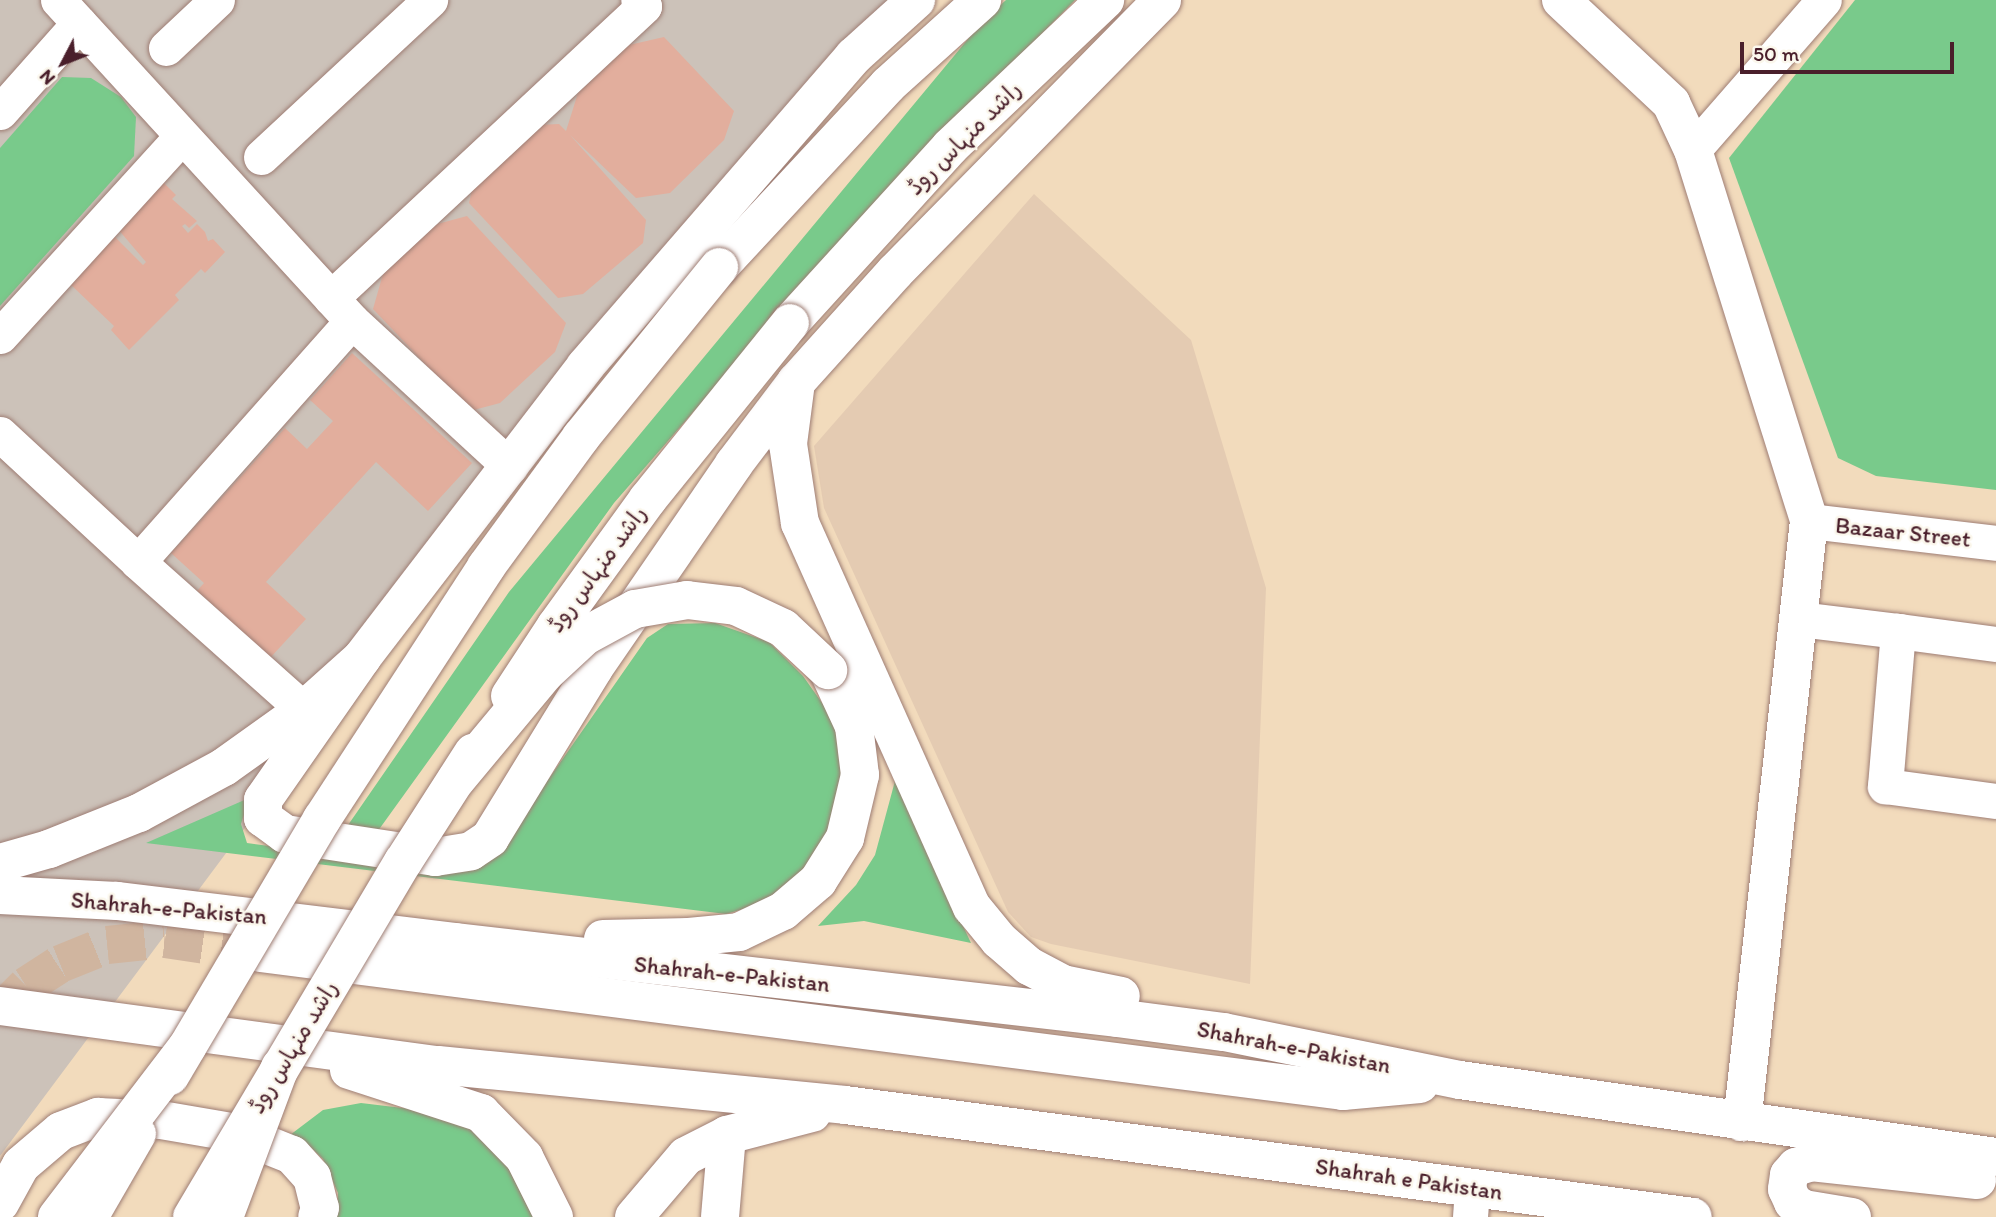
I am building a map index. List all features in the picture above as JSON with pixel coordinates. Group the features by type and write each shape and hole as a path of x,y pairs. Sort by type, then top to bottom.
{"main road":[{"path":"916,0 854,56 748,175 585,368 362,658 263,800 263,818 285,834 435,857 471,851 489,838 594,668 734,464 796,382 895,272 1162,0"},
{"path":"89,1217 322,819 486,567 581,437 719,267 888,85 982,0"},
{"name":"راشد منہاس روڈ","path":"192,1217 456,780 556,626 648,499 790,323 950,147 1105,0"},
{"path":"1561,0 1671,103 1693,150 1809,521 1742,1122"},
{"path":"796,382 788,444 800,523 972,906 999,940 1029,966 1063,984 1127,998 1224,1032"},
{"path":"454,943 688,937 739,932 783,911 818,881 845,838 860,775 854,726 828,670 783,628 736,606 687,600 635,609 585,636 545,673 456,780"},
{"path":"0,863 49,849 139,813 224,767 304,710 362,658"},
{"name":"Shahrah-e-Pakistan","path":"0,895 117,901 454,943 1224,1032 1460,1080"},
{"path":"260,953 1343,1091 1460,1080 1996,1157"},
{"path":"0,1006 248,1037 438,1065 845,1105"},
{"path":"0,1021 79,1016"},
{"path":"248,1037 481,1113 524,1157 554,1217"},
{"path":"57,1217 187,1047"},
{"path":"224,1217 281,1067"},
{"path":"634,1217 686,1156 727,1135 760,1124 845,1105"},
{"name":"Shahrah e Pakistan","path":"845,1105 1124,1140 1471,1202 1693,1217"},
{"path":"0,1203 21,1166 61,1131 99,1117 161,1120 237,1133 292,1155 312,1177 320,1208 317,1217"},
{"path":"720,1217 727,1135"},
{"path":"1853,1217 1804,1209 1793,1202 1787,1189 1789,1175 1796,1167 1811,1162 1996,1182"}],"street":[{"path":"166,48 217,0"},
{"path":"261,157 430,0"},
{"path":"138,562 342,310 644,6 638,0"},
{"path":"1693,150 1824,0"},
{"path":"0,112 69,12 342,310 510,467"},
{"path":"0,335 182,136"},
{"path":"0,434 304,710"},
{"name":"Bazaar Street","path":"1809,521 1996,542"},
{"path":"1799,619 1996,644"},
{"path":"1898,631 1885,786 1996,801"}],"shaded area":[{"path":"0,0 891,0 756,143 0,1156"},
{"path":"1034,194 1191,340 1266,588 1250,984 1051,944 1031,937 1008,912 824,508 814,446"}],"green space":[{"path":"1006,0 1075,0 876,202 614,503 375,835 346,828 509,592 983,21"},
{"path":"1855,0 1996,0 1996,490 1876,476 1838,458 1729,158"},
{"path":"62,77 91,78 121,97 136,117 134,156 0,306 0,148"},
{"path":"715,623 769,642 803,676 832,717 842,746 842,778 823,853 767,902 726,914 146,843 249,798 241,824 247,843 449,870 541,790 647,638 668,624"},
{"path":"895,781 971,943 864,921 818,926 856,885 875,855"},
{"path":"361,1103 436,1112 473,1122 505,1153 539,1217 337,1217 338,1193 323,1159 303,1140 290,1135 323,1110"}],"building":[{"path":"664,37 734,111 724,140 670,193 636,198 570,135 646,220 643,243 583,294 558,298 469,203 473,185 538,125 559,124 566,131 578,93 629,45"},
{"path":"162,181 176,195 172,199 197,221 189,228 185,224 182,226 188,233 197,224 205,232 208,241 213,239 225,252 205,273 201,269 175,295 179,300 129,350 111,330 114,326 68,282 112,234 143,265 146,262 117,228"},
{"path":"467,216 566,323 555,352 500,403 470,411 373,309 385,267 430,226"},
{"path":"352,353 472,463 428,511 376,462 266,582 306,619 270,658 197,591 204,583 171,553 285,428 307,449 333,421 310,400"}],"tunnel":[{"path":"0,1012 26,986 60,964 107,945 165,939 260,953"}]}
